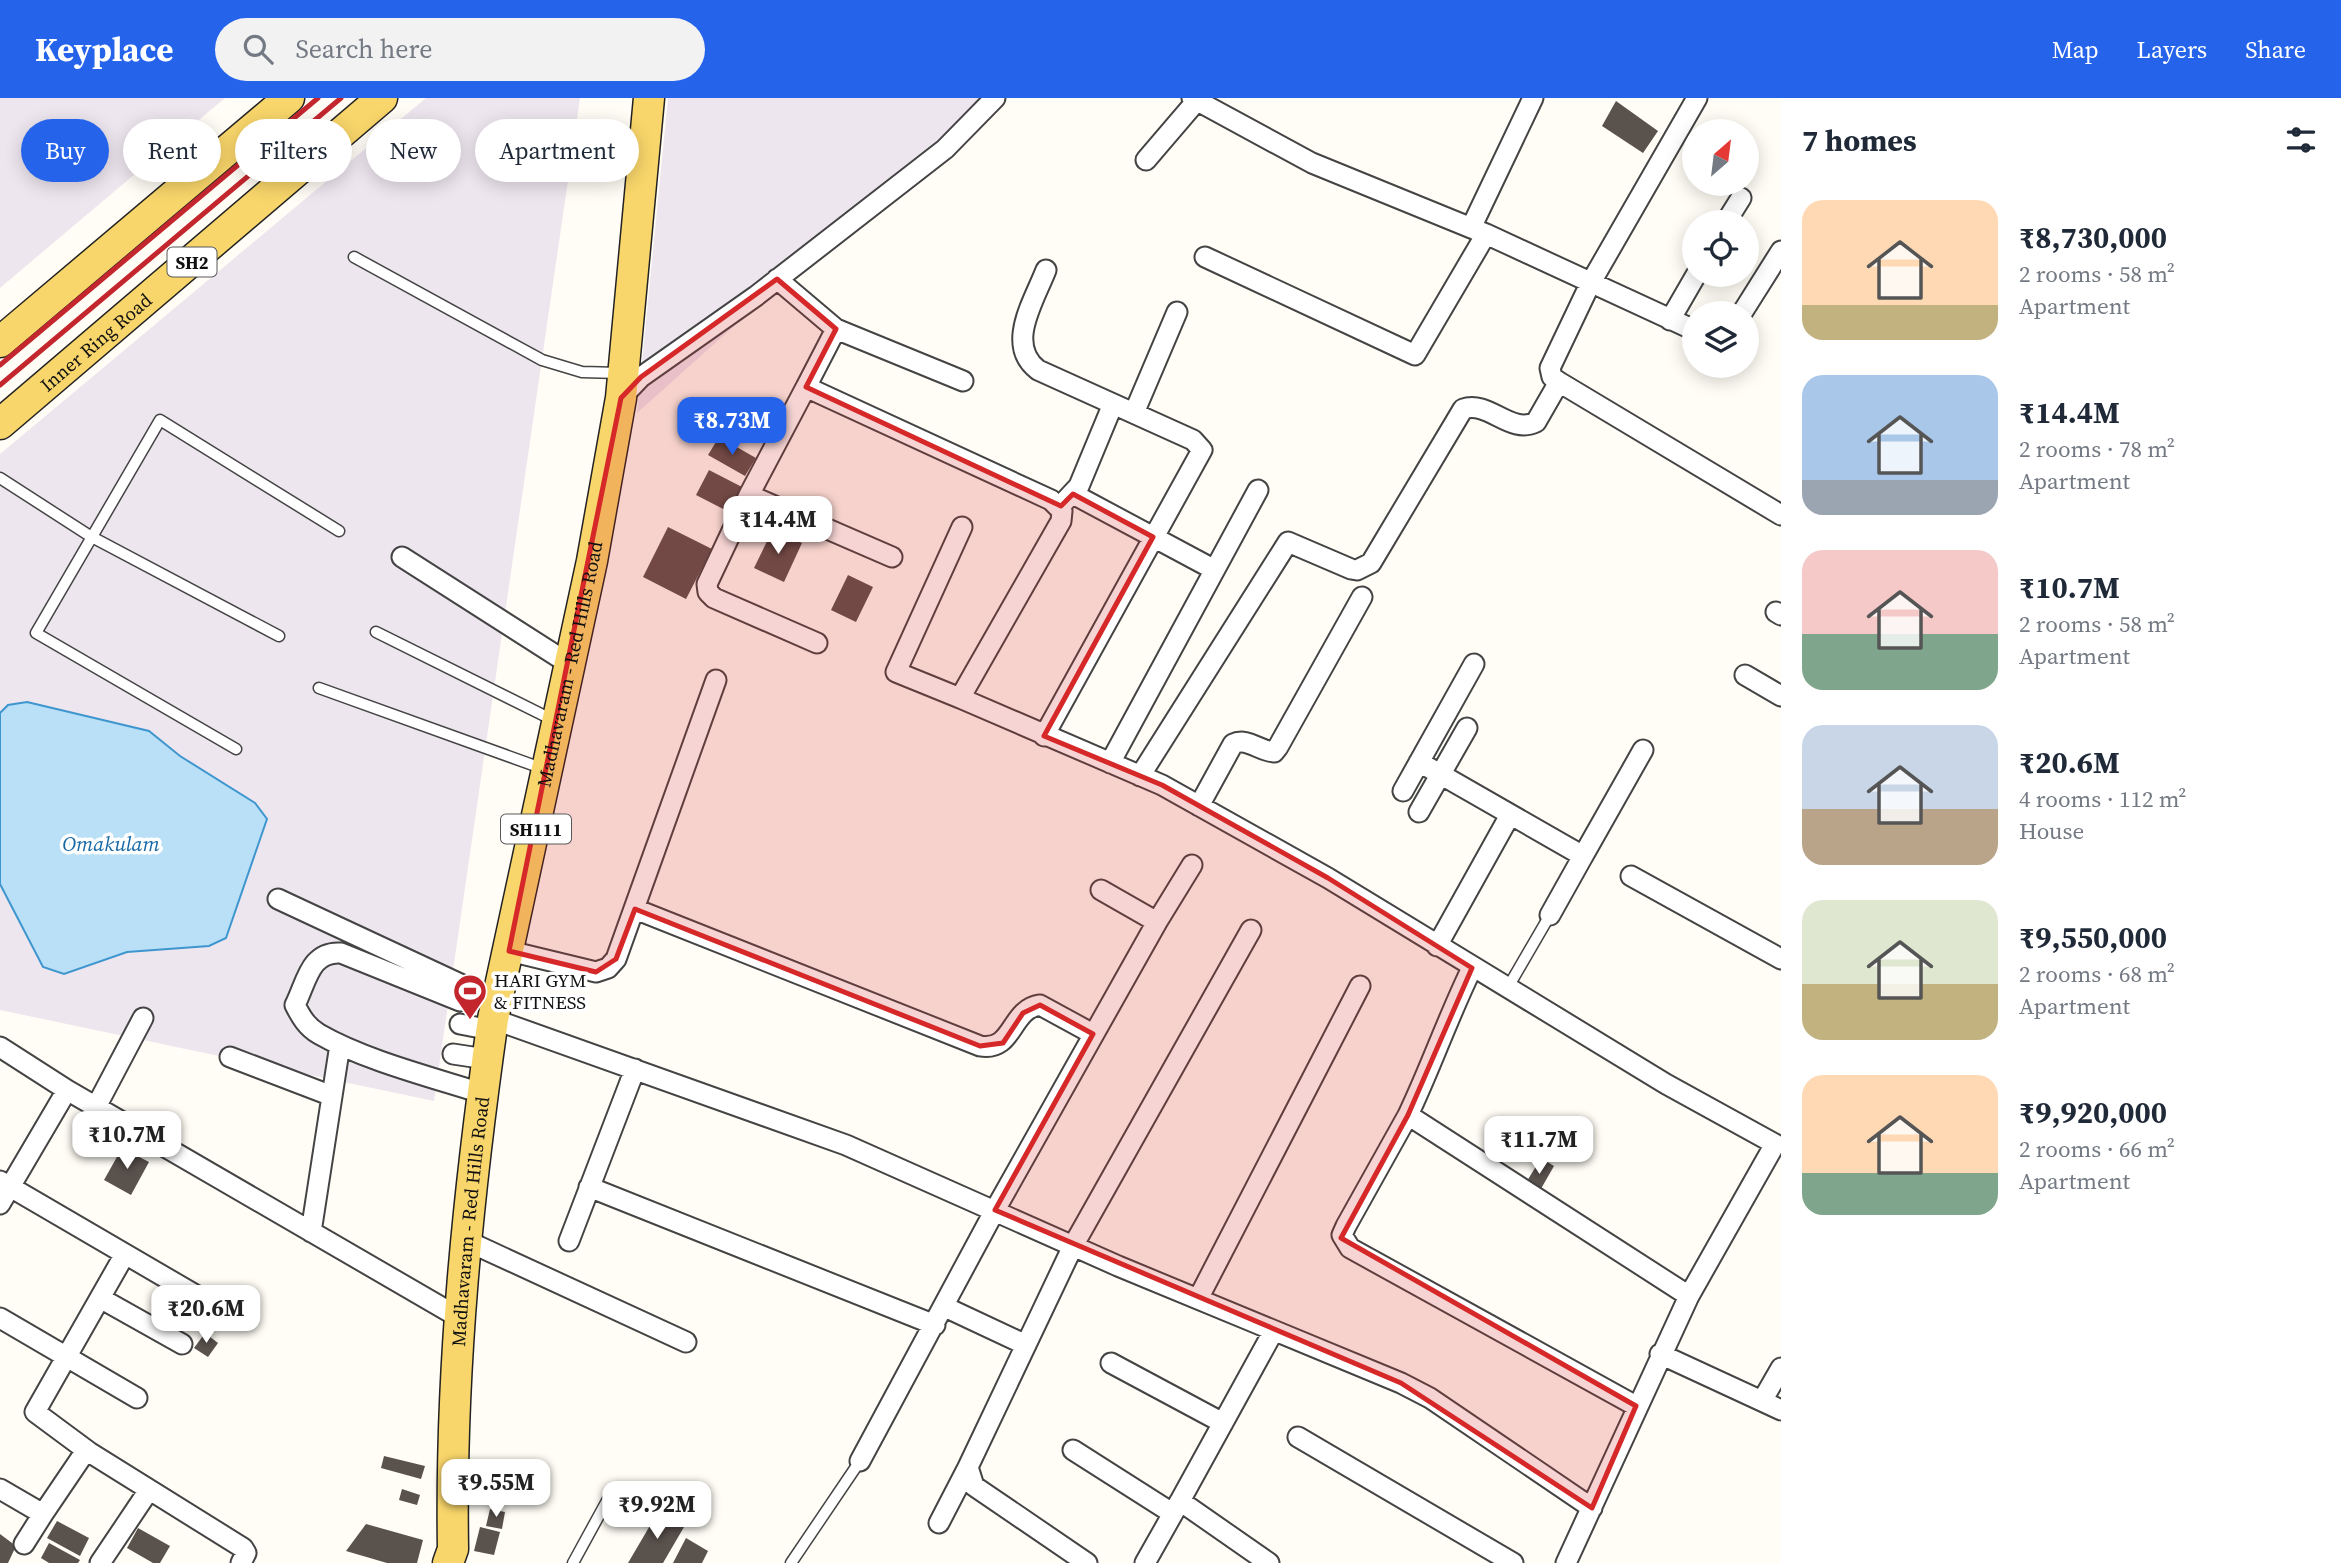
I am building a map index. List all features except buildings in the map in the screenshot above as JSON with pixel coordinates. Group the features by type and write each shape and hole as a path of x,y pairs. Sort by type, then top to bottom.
{"main road":[{"path":"0,342 289,98"},
{"name":"Inner Ring Road","path":"0,424 382,98"},
{"name":"Madhavaram - Red Hills Road","path":"456,1558 454,1405 467,1241 490,1021 509,951 559,723 622,386 649,98"}],"street":[{"path":"622,386 641,377 777,279 945,149 995,98"},
{"path":"1205,257 1415,355 1479,231 1533,98"},
{"path":"1697,98 1590,284 1550,368 1552,377 1559,383 1781,514"},
{"path":"1146,160 1196,99 1312,163 1479,231 1682,325"},
{"path":"1734,210 1741,198"},
{"path":"1750,301 1781,251"},
{"path":"1044,736 1202,450 1193,440 1038,370 1028,363 1022,338 1046,271"},
{"path":"777,279 836,329 963,381"},
{"path":"1670,320 1689,287"},
{"path":"1134,413 1177,313"},
{"path":"817,643 714,598 708,592 711,573 836,329"},
{"path":"1140,776 1288,542 1350,569 1364,568 1371,563 1463,409 1476,407 1514,424 1530,426 1536,422 1559,383"},
{"path":"806,387 1153,537 1213,569"},
{"path":"960,698 1061,521 1066,499 1113,404"},
{"path":"1110,763 1258,490"},
{"path":"749,495 892,556"},
{"path":"962,527 896,672 1140,776 1199,806 1328,878 1666,1084 1779,1142 1689,1296 1636,1406 1566,1563"},
{"path":"402,557 570,665"},
{"path":"1199,806 1233,744 1244,741 1274,752 1279,747 1362,597"},
{"path":"1403,791 1474,664"},
{"path":"1745,675 1781,696"},
{"path":"509,951 596,972 608,968 616,959 716,680"},
{"path":"1419,812 1468,728"},
{"path":"1550,915 1643,750"},
{"path":"1419,762 1584,856"},
{"path":"1437,946 1510,815"},
{"path":"860,1461 1093,1034 1192,865"},
{"path":"1631,876 1781,959"},
{"path":"1101,890 1157,922"},
{"path":"278,899 490,1021 834,1140 1073,1247 1401,1383 1430,1398 1592,1508"},
{"path":"635,909 980,1046 989,1048 1003,1043 1023,1013 1040,1005 1093,1034"},
{"path":"939,1523 1073,1247 1251,930"},
{"path":"481,1093 402,1067 318,1034 303,1022 295,1005 317,959 326,952 341,953 460,1001 490,1021"},
{"path":"1472,968 1446,1022 1433,1061 1408,1115 1346,1226 1342,1236 1344,1242 1350,1248 1636,1406"},
{"path":"1198,1300 1360,986"},
{"path":"96,1107 143,1018"},
{"path":"460,1024 490,1021"},
{"path":"453,1054 490,1021"},
{"path":"0,1047 67,1090 460,1318"},
{"path":"311,1232 339,1051"},
{"path":"230,1058 331,1096"},
{"path":"569,1241 635,1069"},
{"path":"67,1090 3,1191 125,1254 216,1307"},
{"path":"1408,1115 1689,1296"},
{"path":"589,1187 935,1325"},
{"path":"467,1241 686,1342"},
{"path":"125,1254 35,1412 89,1452 243,1548 246,1553 241,1563"},
{"path":"100,1298 182,1344"},
{"path":"945,1307 1026,1345"},
{"path":"0,1318 137,1398"},
{"path":"1145,1563 1273,1332"},
{"path":"1660,1354 1781,1410"},
{"path":"1111,1363 1223,1423"},
{"path":"1762,1401 1781,1368"},
{"path":"1298,1437 1513,1563"},
{"path":"1073,1450 1269,1563"},
{"path":"24,1544 83,1455 89,1452"},
{"path":"968,1467 974,1486 1087,1563"},
{"path":"0,1489 43,1514"},
{"path":"100,1563 149,1490"}],"lane":[{"path":"354,257 542,360 622,386"},
{"path":"236,749 36,633 90,536 160,420 339,531"},
{"path":"0,478 90,536 279,636"},
{"path":"376,632 559,723"},
{"path":"319,688 548,771"},
{"path":"1507,989 1550,915"},
{"path":"790,1563 860,1461"},
{"path":"573,1563 608,1499"}],"highlighted area":[{"path":"777,279 836,329 806,387 1061,506 1073,494 1153,537 1044,736 1162,785 1328,878 1472,968 1408,1115 1341,1238 1636,1406 1592,1508 1401,1383 995,1210 1093,1034 1040,1005 1023,1013 1003,1043 980,1046 635,909 616,959 596,972 509,951 621,398 641,377"}],"shaded area":[{"path":"0,98 225,98 200,119 123,119 123,182 126,182 0,288"},
{"path":"426,98 580,98 577,119 475,119 475,182 568,182 434,1101 0,1010 0,454 325,182 352,182 352,160 366,148 366,182 461,182 461,119 401,119"},
{"path":"668,98 979,98 945,137 637,413"}],"water":[{"name":"Omakulam","path":"27,702 149,731 180,756 255,803 267,819 226,938 209,946 127,952 64,974 43,967 0,884 0,713 8,705"}],"railway":[{"path":"0,365 318,98"},
{"path":"0,385 341,98"}],"place":[{"name":"HARI GYM & FITNESS","path":"470,1021"}]}
